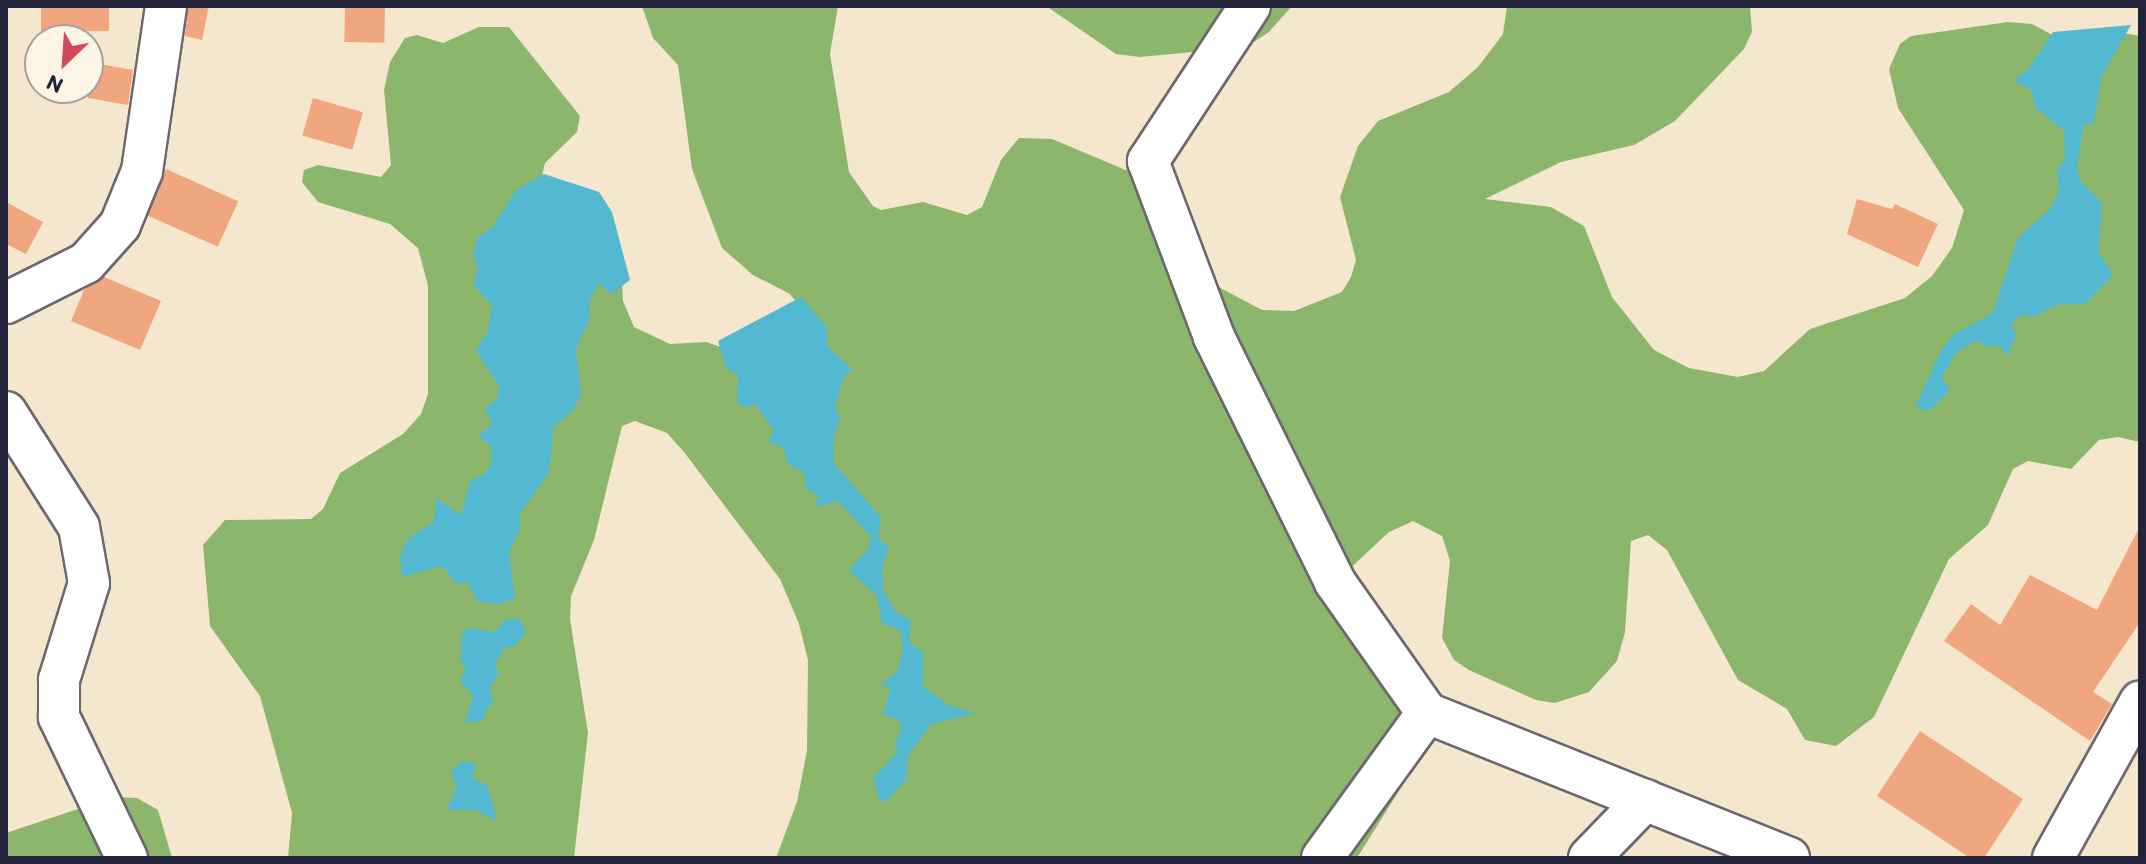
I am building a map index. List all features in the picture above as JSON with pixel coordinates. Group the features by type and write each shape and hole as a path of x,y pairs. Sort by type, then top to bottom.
{"street":[{"path":"6,303 86,263 120,225 142,171 166,6"},
{"path":"1250,6 1148,161 1214,337 1335,582 1427,713 1789,858"},
{"path":"6,412 79,527 89,583 62,666 59,717 127,858"},
{"path":"2053,858 2140,702"},
{"path":"1322,858 1427,713"},
{"path":"1589,858 1645,800"}],"green space":[{"path":"642,6 838,6 830,54 849,172 873,206 881,210 923,202 967,215 982,207 1001,160 1019,138 1052,139 1147,179 1211,283 1262,310 1294,311 1342,292 1351,277 1356,260 1340,197 1358,146 1378,121 1449,92 1478,67 1503,34 1507,6 1750,6 1752,32 1744,49 1675,121 1634,145 1561,162 1485,199 1551,207 1584,226 1612,297 1654,350 1689,368 1738,377 1764,371 1810,329 1905,298 1932,276 1952,248 1964,210 1898,108 1889,69 1900,44 1911,36 2008,22 2032,24 2058,38 2069,164 2064,201 1997,334 2076,198 2069,120 2118,32 2140,36 2140,442 2118,437 2099,440 2071,469 2028,461 2013,469 1988,525 1949,559 1874,717 1836,746 1805,740 1787,709 1738,680 1667,550 1648,535 1631,541 1625,632 1617,661 1589,692 1555,703 1536,700 1469,670 1454,660 1442,638 1450,561 1442,536 1413,521 1389,532 1345,573 1430,741 1357,858 776,858 797,802 807,751 808,660 799,624 780,579 684,452 667,433 635,421 622,426 594,540 571,596 570,619 588,733 574,858 288,858 292,813 260,696 210,626 203,545 225,520 311,519 323,509 340,473 403,434 421,414 428,394 428,286 418,248 390,224 318,202 302,182 304,170 318,165 381,177 391,165 384,90 390,62 405,38 417,35 443,43 479,27 509,27 580,116 577,132 545,163 540,184 508,382 489,586 590,276 622,277 623,301 634,327 670,344 706,342 736,352 812,322 790,294 753,275 722,248 692,169 678,65 653,38"},
{"path":"1046,6 1292,6 1269,32 1246,47 1140,57 1116,54"},
{"path":"114,797 137,798 158,810 172,858 6,858 6,833"}],"water":[{"path":"2131,25 2101,77 2094,122 2083,126 2077,167 2081,182 2102,203 2098,252 2113,275 2084,305 2060,303 2035,316 2020,315 2011,325 2016,335 2008,356 1999,345 1987,347 1977,340 1956,353 1941,378 1950,390 1929,411 1915,407 1941,350 1955,333 1992,314 2018,238 2051,208 2059,191 2057,171 2065,158 2064,131 2036,108 2031,90 2013,80 2027,71 2053,32"},
{"path":"544,174 599,192 612,212 630,280 612,294 598,283 590,300 589,319 576,349 581,394 574,409 553,427 549,472 519,515 520,529 509,553 515,599 498,604 477,601 467,582 457,584 442,566 402,577 400,555 409,538 434,522 436,498 461,515 470,481 485,474 492,461 491,446 479,436 492,423 485,409 498,397 499,386 476,351 488,331 492,305 473,285 478,270 473,254 478,237 492,228 516,190"},
{"path":"801,297 827,327 827,346 852,369 843,378 835,406 840,420 833,438 834,463 881,518 878,537 889,548 882,567 883,590 896,612 911,621 909,641 923,653 923,687 950,706 976,713 931,724 908,756 906,780 885,802 879,800 873,778 898,752 894,748 901,729 899,720 883,714 891,687 880,686 897,671 903,651 901,631 881,622 877,596 849,570 867,551 871,537 838,501 816,507 818,495 805,488 804,472 788,464 783,448 768,441 774,431 756,405 743,407 737,402 738,375 726,368 718,341"},
{"path":"520,619 526,633 514,646 503,649 495,665 499,673 490,688 493,704 487,707 483,721 465,723 473,695 460,681 466,669 460,661 462,635 467,628 495,632 504,620"},
{"path":"462,761 476,764 472,778 487,785 497,821 475,810 447,810 457,787 451,772"}],"building":[{"path":"41,6 109,6 109,31 104,31 104,24 41,24"},
{"path":"188,6 209,6 202,40 185,36"},
{"path":"345,7 385,8 384,43 344,42"},
{"path":"104,65 133,70 128,105 104,101"},
{"path":"313,98 363,112 352,150 302,135"},
{"path":"166,169 238,201 218,247 146,215"},
{"path":"1857,199 1892,209 1895,204 1938,224 1918,267 1847,234"},
{"path":"6,202 43,222 26,254 6,244"},
{"path":"104,277 161,301 140,350 71,321 84,290"},
{"path":"2140,526 2140,622 2093,692 2112,704 2090,741 1944,641 1971,604 2000,625 2030,575 2097,610"},
{"path":"1920,731 2023,799 1984,858 1970,858 1877,796"}]}
